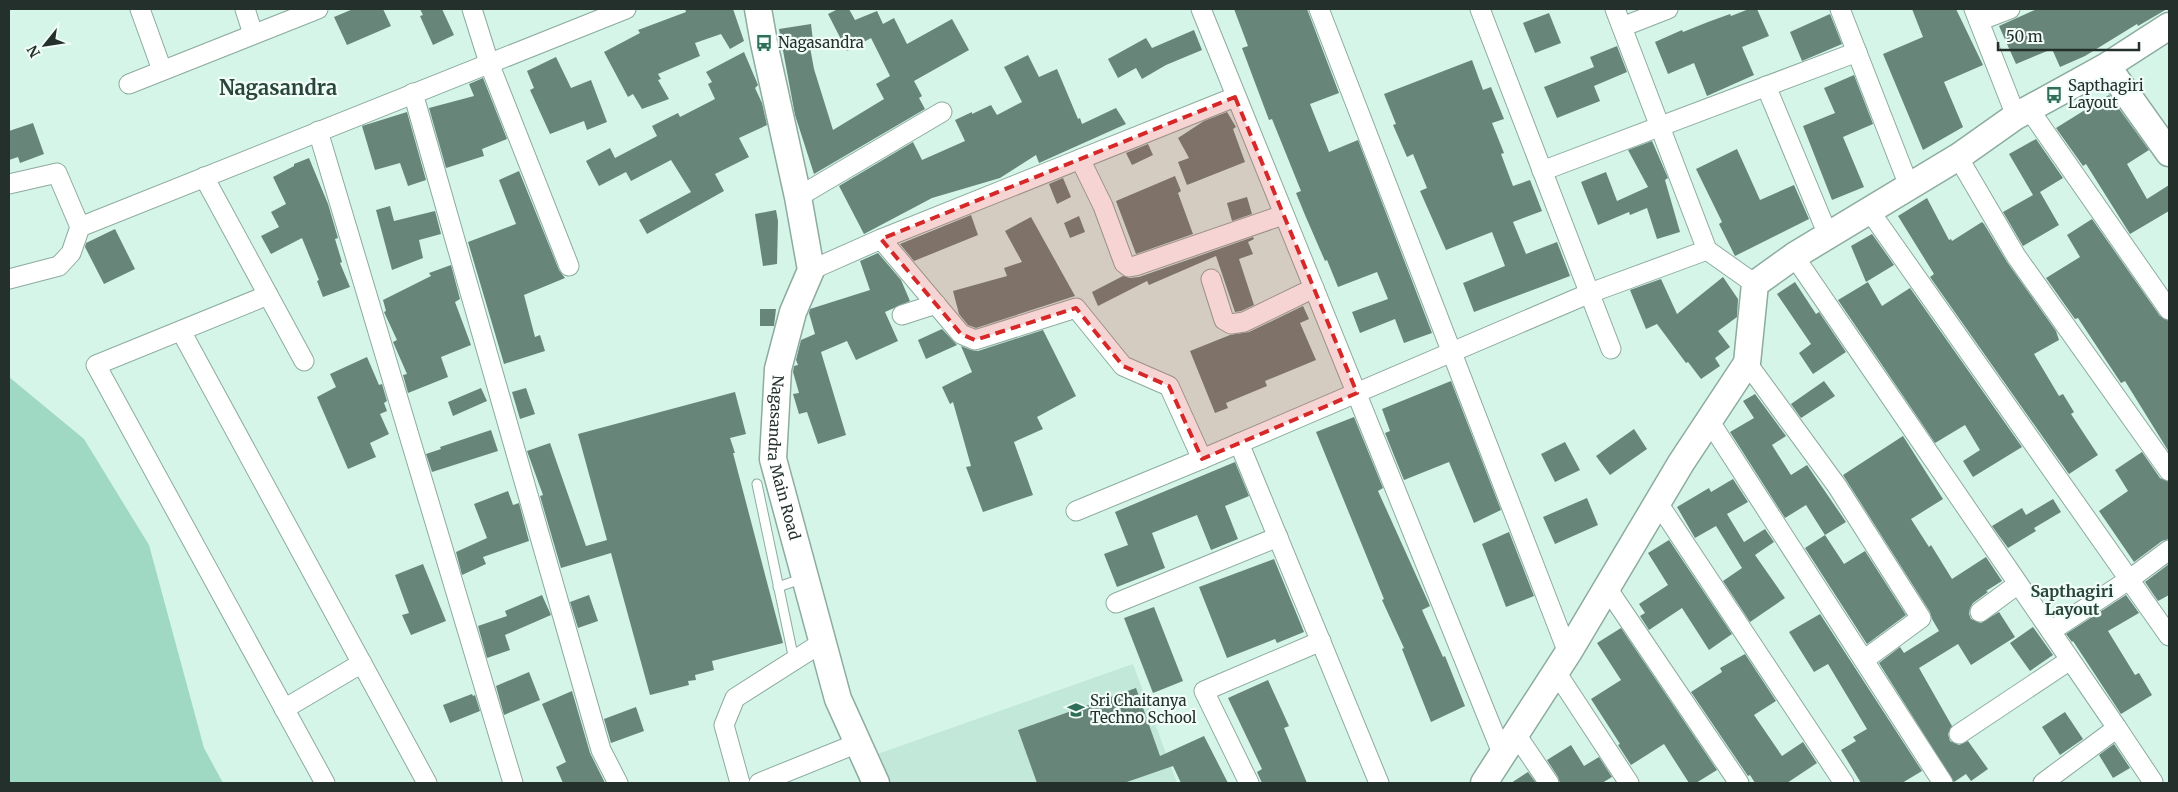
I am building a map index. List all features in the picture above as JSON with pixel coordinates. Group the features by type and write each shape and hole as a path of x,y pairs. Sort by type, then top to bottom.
{"street":[{"path":"140,9 162,70"},
{"path":"245,9 253,34"},
{"path":"129,84 318,9"},
{"path":"472,9 489,63 569,266"},
{"path":"758,9 798,197 811,270 882,239 1235,97"},
{"path":"1200,9 1356,393 1508,744 1549,783"},
{"path":"1319,9 1452,353 1562,662 1629,783"},
{"path":"1480,9 1611,349"},
{"path":"1615,9 1708,250 1755,284"},
{"path":"1622,27 1668,9"},
{"path":"1840,9 1909,186"},
{"path":"2010,9 1976,15 2022,112 2169,310"},
{"path":"80,226 620,10"},
{"path":"1484,783 1562,662 1681,463 1710,422 1747,362 1755,284 1794,256 1958,156 2022,112 2107,66 2169,26"},
{"path":"1542,171 1857,52"},
{"path":"2107,66 2169,153"},
{"path":"1766,86 1828,235"},
{"path":"413,93 601,750 618,783"},
{"path":"798,197 942,112"},
{"path":"318,131 512,783"},
{"path":"1958,156 2016,256 2169,471"},
{"path":"1080,159 1104,206 1124,263 1129,267 1283,215"},
{"path":"9,184 57,173 80,226 70,253 59,266 9,279"},
{"path":"204,177 304,361"},
{"path":"1869,210 2169,636"},
{"path":"882,239 961,334 975,340 1076,308 1124,366 1169,386 1202,459"},
{"path":"1076,511 1590,294 1708,250"},
{"path":"1794,256 2153,782"},
{"name":"Nagasandra Main Road","path":"811,270 793,312 778,369 773,459 838,699 876,783"},
{"path":"1211,279 1224,320 1231,324 1244,322 1314,288"},
{"path":"268,295 96,365 325,783"},
{"path":"902,315 936,304"},
{"path":"181,331 427,783"},
{"path":"1747,362 1837,486 1921,618 1864,660"},
{"path":"1710,422 1944,783"},
{"path":"1239,443 1380,783"},
{"path":"1658,503 1844,783"},
{"path":"1116,604 1278,537"},
{"path":"2050,631 2130,579 2169,550"},
{"path":"1980,612 2018,584"},
{"path":"1606,588 1739,783"},
{"path":"1249,783 1204,691 1321,641"},
{"path":"740,783 724,725 735,698 822,642"},
{"path":"1959,734 2070,660"},
{"path":"284,709 362,663"},
{"path":"2045,783 2117,728"},
{"path":"759,783 858,743"}],"lane":[{"path":"756,484 794,660"},
{"path":"778,587 805,577"}],"highlighted area":[{"path":"1235,97 1357,393 1202,459 1169,386 1123,366 1076,308 975,340 961,334 881,239"}],"shaded area":[{"path":"9,377 84,439 149,545 204,748 223,783 9,783"},
{"name":"Sri Chaitanya Techno School","path":"1133,664 1177,783 884,783 872,756"}],"building":[{"path":"353,9 383,9 391,26 347,45 334,17"},
{"path":"420,9 442,9 454,35 433,45 420,16 423,15"},
{"path":"685,9 733,9 744,41 730,49 721,34 695,43 700,56 658,74 661,79 658,80 669,99 642,109 633,94 628,97 604,52 640,33 638,30 686,12"},
{"path":"838,9 849,9 855,20 877,11 883,24 894,18 907,44 952,19 969,50 914,81 922,96 919,98 925,109 814,174 795,115 779,29 811,24 813,41 809,42 814,69 833,130 884,99 876,84 890,76 871,38 847,51 828,14"},
{"path":"1234,9 1307,9 1339,93 1310,104 1329,152 1358,140 1432,333 1404,343 1395,319 1360,333 1352,312 1388,299 1377,272 1338,287 1296,193 1301,191 1272,119 1269,120 1242,48 1248,46"},
{"path":"1749,9 1757,9 1769,36 1742,47 1754,75 1707,96 1694,63 1668,74 1655,42 1682,30 1683,32 1730,14 1731,16"},
{"path":"1912,9 1956,9 1983,65 1944,82 1963,127 1923,150 1883,54 1923,37"},
{"path":"2037,9 2167,9 2138,26 2137,24 2085,56 2060,67 2052,49 2016,64 1999,26"},
{"path":"1549,13 1561,43 1535,53 1523,23"},
{"path":"1830,14 1842,44 1802,61 1790,32"},
{"path":"1194,30 1202,50 1166,65 1142,79 1136,68 1118,78 1108,59 1146,38 1152,48"},
{"path":"1617,46 1627,72 1594,86 1600,101 1557,118 1544,87 1594,67 1590,57"},
{"path":"744,52 758,85 755,88 762,103 767,125 739,138 749,157 715,174 724,191 647,234 639,220 691,192 671,160 631,181 626,172 599,186 586,161 610,148 615,158 657,136 652,126 678,113 680,117 715,99 708,84 712,82 706,72"},
{"path":"1028,55 1039,77 1057,69 1078,119 1080,118 1082,124 1116,108 1126,124 1039,163 1036,155 1000,178 932,198 864,234 839,186 913,142 922,160 965,141 955,120 972,112 972,114 991,105 997,115 1022,102 1004,67"},
{"path":"556,57 571,88 591,80 607,122 587,130 584,121 550,134 530,90 534,88 527,71"},
{"path":"1472,60 1483,90 1491,87 1504,119 1492,123 1504,153 1501,154 1513,186 1530,180 1542,211 1513,222 1526,254 1557,242 1570,276 1474,312 1463,283 1505,266 1492,232 1446,250 1420,191 1427,188 1413,154 1407,157 1393,125 1396,124 1384,94"},
{"path":"1854,75 1873,124 1843,137 1864,187 1832,200 1803,126 1835,113 1824,88"},
{"path":"483,78 507,139 482,149 484,156 446,168 429,108 474,96 469,84"},
{"path":"2109,95 2149,150 2127,164 2147,199 2169,185 2169,211 2130,234 2086,164 2083,166 2056,128"},
{"path":"407,112 426,180 408,186 400,163 375,170 362,126"},
{"path":"1227,112 1236,127 1233,129 1245,162 1187,185 1178,162 1189,158 1178,138 1204,121"},
{"path":"33,123 44,154 20,163 18,157 9,160 9,131"},
{"path":"2036,139 2063,178 2040,192 2059,225 2023,246 2003,212 2033,195 2009,154"},
{"path":"1652,141 1668,178 1665,180 1680,232 1657,239 1647,208 1630,215 1629,212 1598,225 1581,182 1606,172 1617,201 1648,187 1628,150"},
{"path":"1148,144 1153,155 1132,165 1126,153"},
{"path":"1737,149 1760,200 1794,185 1809,219 1735,256 1719,224 1722,222 1696,169"},
{"path":"309,158 328,204 338,238 335,239 342,262 340,263 350,287 323,297 317,281 319,280 302,238 271,254 261,236 279,227 271,212 286,204 273,177 294,166 294,164"},
{"path":"519,171 559,270 565,278 524,295 535,337 540,335 545,351 504,364 468,242 516,224 499,180"},
{"path":"1175,176 1181,191 1178,193 1193,234 1136,254 1116,201"},
{"path":"1063,178 1071,197 1057,204 1049,184"},
{"path":"1247,197 1252,214 1232,221 1227,203"},
{"path":"1927,198 1949,240 1951,239 1952,241 1982,222 1984,224 2007,262 2056,331 2059,340 2034,354 2059,396 2063,394 2074,412 2071,414 2098,455 2069,474 1930,277 1934,274 1898,216"},
{"path":"390,206 394,221 435,211 441,234 419,240 423,258 392,270 376,210"},
{"path":"776,210 778,221 777,264 763,266 755,214"},
{"path":"971,215 978,235 914,261 900,244"},
{"path":"1079,216 1085,232 1070,238 1064,223"},
{"path":"1031,217 1075,296 976,328 968,325 959,314 953,291 1007,276 1004,268 1022,262 1005,231"},
{"path":"2092,219 2160,316 2169,321 2169,452 2125,381 2121,383 2078,318 2075,319 2046,278 2080,257 2067,235"},
{"path":"115,229 135,269 104,284 85,247 86,243"},
{"path":"1872,234 1894,265 1866,282 1851,246"},
{"path":"1253,237 1254,239 1248,242 1253,254 1239,259 1254,305 1241,311 1235,312 1216,256 1149,285 1147,281 1098,306 1092,292 1123,276 1130,278 1139,277"},
{"path":"878,253 901,280 910,301 885,312 898,341 856,360 847,341 821,352 846,435 818,444 807,412 799,414 793,394 799,393 793,372 794,366 798,365 796,360 801,340 815,334 809,313 810,309 870,290 860,261"},
{"path":"451,265 460,299 455,302 471,345 441,357 448,377 408,393 403,375 407,374 393,342 397,340 384,312 386,311 383,300 431,276 429,273"},
{"path":"1723,277 1738,299 1737,317 1718,331 1730,347 1715,358 1720,366 1701,379 1688,362 1686,363 1657,324 1646,329 1630,290 1661,279 1677,314"},
{"path":"1795,282 1816,314 1819,312 1846,352 1813,374 1799,353 1811,344 1777,294"},
{"path":"1868,282 1882,306 1910,288 2022,447 1973,477 1963,461 1980,450 1965,425 1935,443 1838,300"},
{"path":"1303,306 1309,319 1300,323 1316,360 1265,381 1267,386 1226,403 1228,408 1215,413 1190,351 1230,335 1249,332"},
{"path":"760,309 776,309 774,326 760,326"},
{"path":"942,329 957,345 926,359 918,340"},
{"path":"1043,330 1076,396 1037,417 1043,429 1014,442 1033,495 983,512 966,467 971,466 953,402 950,404 942,387 972,372 961,346 978,351"},
{"path":"367,357 379,385 382,384 387,401 384,403 387,411 380,414 389,434 370,443 376,457 348,469 317,397 336,387 330,374"},
{"path":"1451,381 1501,510 1474,523 1449,462 1404,480 1385,433 1390,431 1382,409"},
{"path":"1824,381 1835,396 1801,418 1791,404"},
{"path":"481,388 487,401 453,416 448,402"},
{"path":"526,388 535,414 520,419 512,392"},
{"path":"735,392 746,434 730,438 783,643 712,661 714,670 695,675 696,680 688,681 689,685 650,695 611,553 561,568 540,496 543,495 527,451 550,443 586,546 607,540 578,434"},
{"path":"1755,394 1786,436 1772,445 1791,475 1807,465 1846,522 1825,535 1806,505 1785,518 1730,432 1754,418 1743,401"},
{"path":"1354,417 1383,488 1378,491 1430,606 1422,610 1443,657 1445,656 1465,706 1431,722 1402,649 1404,648 1382,600 1384,599 1316,432"},
{"path":"1634,429 1647,449 1610,475 1596,456"},
{"path":"491,430 498,451 432,472 426,454 441,449 440,447"},
{"path":"1903,436 1943,499 1911,519 1929,547 1931,545 1952,579 1986,557 2002,581 1986,591 1988,592 1973,603 1969,614 1971,619 1981,623 1999,612 2015,637 1971,665 1958,644 1919,668 1952,726 1948,734 1950,741 1959,745 1968,741 1988,769 1971,781 1966,774 1954,782 1879,663 1900,647 1904,653 1939,631 1930,612 1843,475"},
{"path":"1565,442 1580,470 1555,482 1541,454"},
{"path":"2142,452 2160,478 2169,482 2169,539 2162,541 2134,562 2099,511 2128,491 2115,470"},
{"path":"1235,462 1249,496 1225,506 1238,539 1211,550 1197,515 1152,533 1165,568 1117,587 1104,554 1128,545 1115,512"},
{"path":"1733,479 1748,502 1727,514 1744,542 1765,529 1774,542 1755,555 1785,598 1750,622 1723,581 1742,568 1716,526 1695,538 1677,507 1709,488 1711,492"},
{"path":"508,491 513,505 519,503 529,541 483,557 486,564 462,575 456,552 487,538 474,504"},
{"path":"1587,498 1598,525 1555,544 1543,517"},
{"path":"2053,499 2061,512 2034,528 2036,531 2008,548 1992,526 2022,508 2026,515"},
{"path":"1509,532 1534,596 1506,607 1482,544"},
{"path":"1825,535 1844,564 1865,551 1906,615 1867,644 1805,548"},
{"path":"1669,540 1732,634 1709,650 1682,608 1649,630 1640,616 1645,613 1639,604 1668,585 1648,553"},
{"path":"1274,559 1304,632 1277,643 1275,639 1227,658 1199,587"},
{"path":"423,564 446,621 411,635 402,615 409,613 395,575"},
{"path":"2169,564 2169,595 2158,601 2145,582"},
{"path":"542,595 551,615 505,635 510,650 487,658 478,626 507,616 505,611"},
{"path":"589,595 598,621 578,628 570,602"},
{"path":"2126,595 2139,613 2108,631 2135,675 2139,673 2152,695 2121,714 2073,641 2066,634"},
{"path":"1154,607 1183,681 1153,693 1124,618"},
{"path":"1820,614 1922,771 1902,783 1861,783 1841,750 1856,741 1853,737 1867,729 1828,664 1814,672 1789,632"},
{"path":"2033,627 2053,655 2030,671 2010,643"},
{"path":"1621,628 1717,770 1696,783 1689,783 1664,744 1631,765 1591,699 1621,680 1597,643"},
{"path":"1745,654 1776,701 1754,715 1782,756 1803,742 1817,763 1787,783 1755,783 1750,775 1748,776 1691,692 1722,672 1720,668"},
{"path":"529,672 540,700 504,715 496,686"},
{"path":"1268,680 1289,726 1284,728 1307,783 1262,783 1257,772 1262,769 1228,698"},
{"path":"1136,688 1160,756 1204,736 1228,783 1181,783 1173,766 1124,783 1037,783 1018,730"},
{"path":"572,691 590,753 605,783 563,783 556,767 566,762 542,704"},
{"path":"472,694 473,696 475,695 480,711 450,723 443,705"},
{"path":"636,707 644,731 611,743 604,719"},
{"path":"2065,712 2083,739 2060,755 2042,727"},
{"path":"2114,744 2130,768 2113,778 2099,755"},
{"path":"1571,745 1584,766 1599,757 1612,777 1602,783 1560,783 1547,760"},
{"path":"1528,772 1536,783 1511,783"}],"place":[{"name":"Nagasandra","path":"764,43"},
{"name":"Sapthagiri Layout","path":"2054,95"},
{"name":"Sri Chaitanya Techno School","path":"1076,710"}],"district":[{"name":"Nagasandra","path":"278,88"},
{"name":"Sapthagiri Layout","path":"2072,600"}]}
